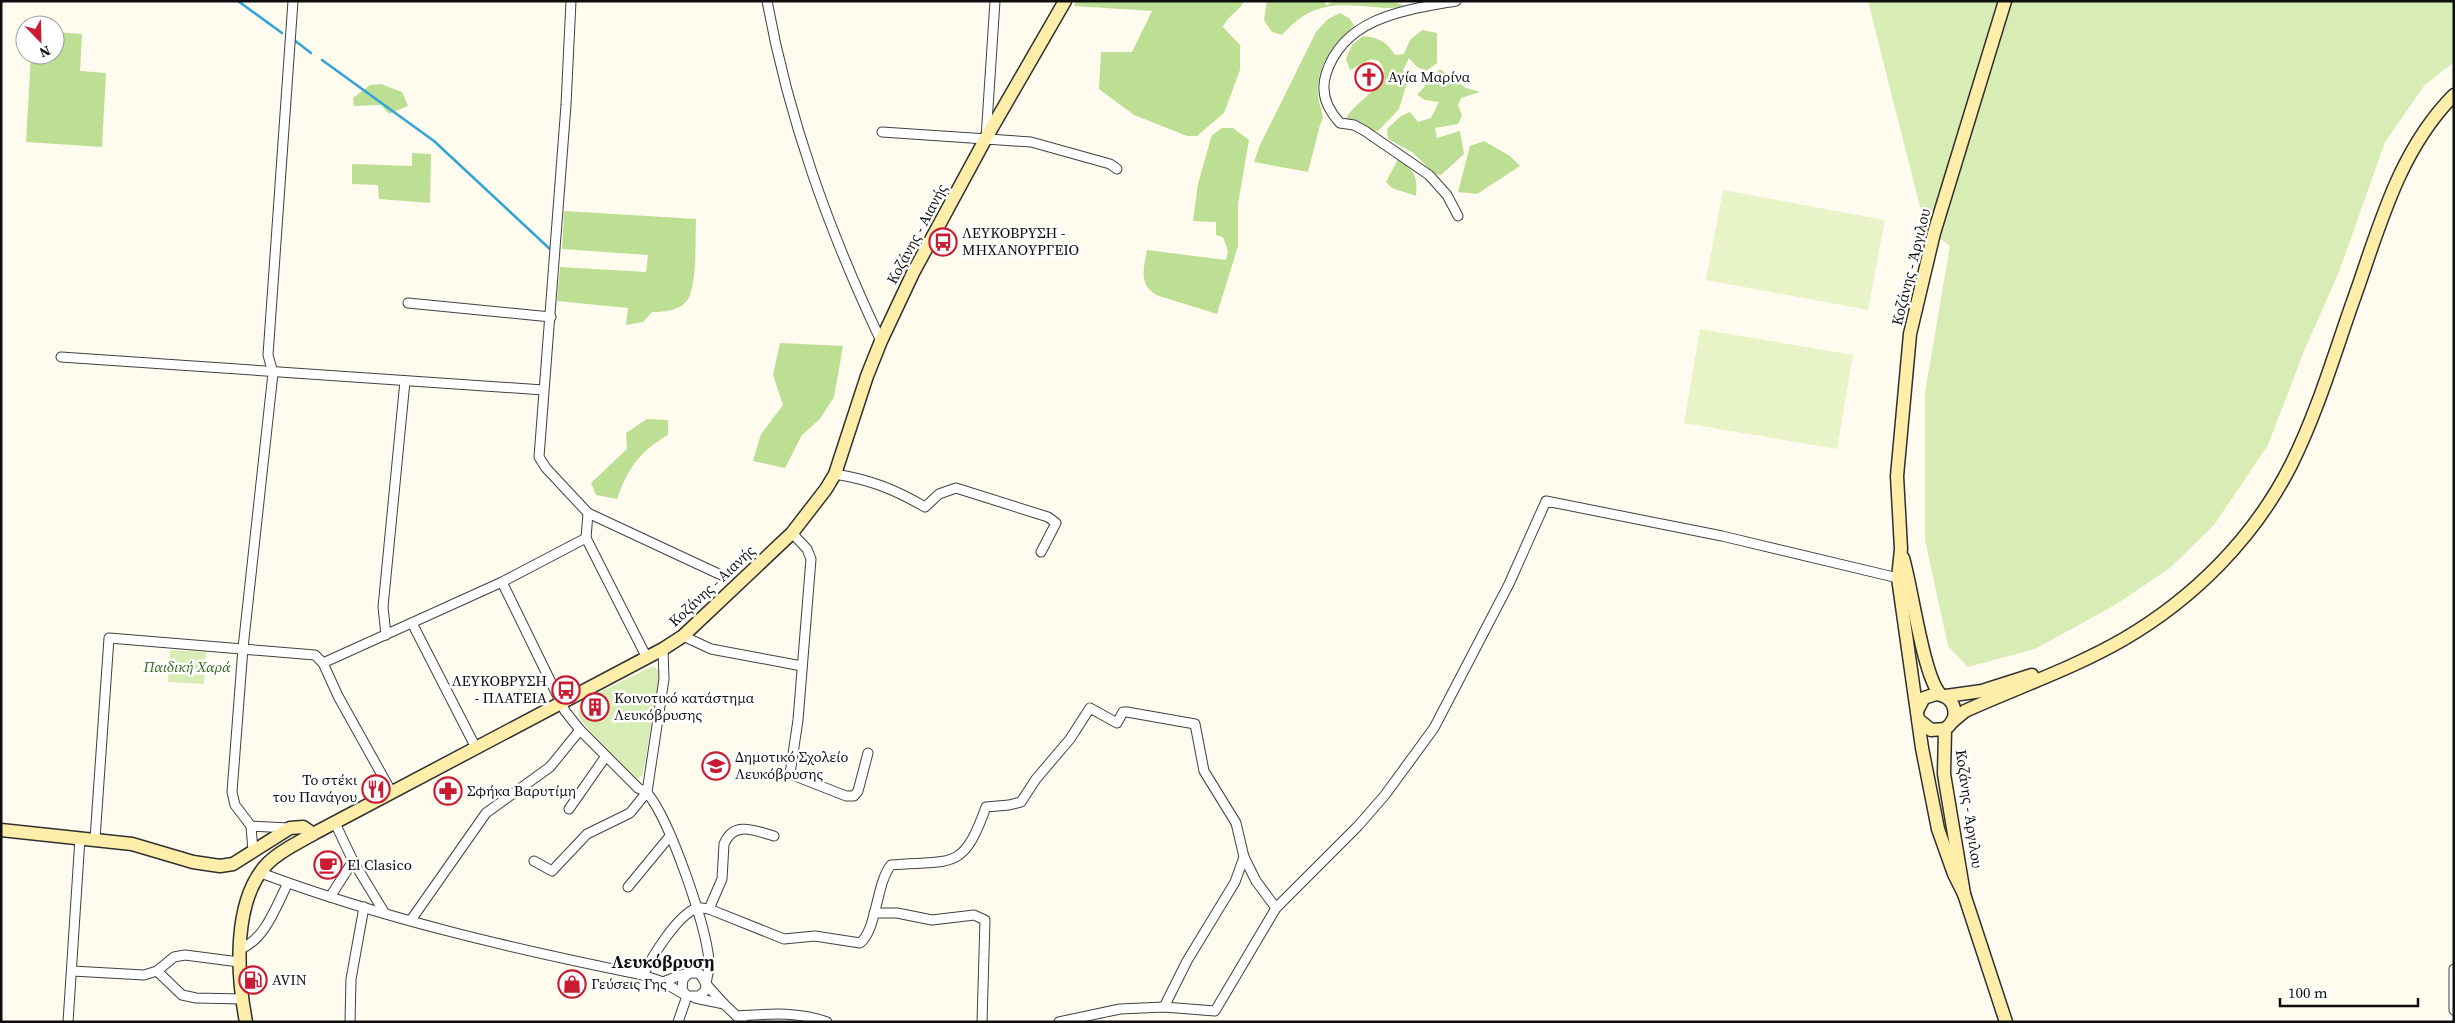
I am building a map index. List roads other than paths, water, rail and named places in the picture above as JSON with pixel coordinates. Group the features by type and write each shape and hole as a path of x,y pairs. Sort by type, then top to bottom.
{"street":[{"path":"253,850 251,826 235,805 232,792 244,648 273,372 268,355 293,1"},
{"path":"571,1 566,104 539,456 546,468 588,512 721,575"},
{"path":"767,1 789,104 813,180 858,291 881,341"},
{"path":"986,138 995,1"},
{"name":"Κοζάνης - Αιανής","path":"246,1022 242,999 239,956 245,912 261,873 279,854 313,834 647,658 683,636 792,533 819,500 835,474 881,341 913,273 986,138 1065,1"},
{"path":"1456,1 1391,14 1362,27 1347,38 1336,52 1328,68 1323,92 1327,105 1340,123 1354,125 1365,131 1429,175 1447,195 1458,216"},
{"name":"Κοζάνης - Άργιλου","path":"2005,1 1934,233 1910,334 1897,476 1901,548 1898,578 1919,715 1922,748 1938,829 1954,874 1964,894 2006,1022"},
{"path":"2057,670 1982,691 1928,696 1921,701 1919,715 1931,730 1948,725 1966,712 2057,670 2122,640 2179,602 2218,566 2264,509 2290,466 2310,422 2394,186 2424,132 2454,95"},
{"path":"882,132 1032,142 1061,148 1110,164 1117,169"},
{"path":"408,303 551,317"},
{"path":"61,357 127,360 405,382 543,390"},
{"path":"386,636 383,607 405,382"},
{"path":"835,474 866,479 884,485 925,507 939,494 956,488 1048,517 1056,523 1041,552"},
{"path":"1059,1022 1120,1009 1164,1006 1215,1011 1276,908 1363,820 1434,728 1509,584 1546,500 1722,536 1898,578"},
{"path":"588,512 586,538 647,658"},
{"path":"792,533 807,549 811,559 796,742 790,774 846,796 854,796 858,791 868,753"},
{"path":"322,663 386,636 502,582 586,538"},
{"name":"Κοζάνης - Άργιλου","path":"1901,548 1928,669 1935,688 1954,708 1948,725 1944,774 1964,894"},
{"path":"502,582 560,703 580,730 638,788 647,792 670,836 697,908 709,962 706,984 702,994 691,997 678,1022"},
{"path":"412,623 476,748"},
{"path":"683,636 711,649 802,666"},
{"path":"95,838 108,638 315,655 322,663 392,794"},
{"path":"534,861 552,871 586,834 630,812 647,792 664,679 663,649"},
{"path":"643,975 653,953 680,922 697,908 709,909 784,939 815,936 854,942 863,940 874,913 883,877 891,864 954,860 968,848 986,807 1021,802 1036,779 1070,738 1090,708 1117,723 1123,712 1127,712 1195,724 1204,771 1236,823 1244,857 1256,881 1276,908"},
{"path":"411,920 486,813 550,767 580,730"},
{"path":"569,809 606,756"},
{"path":"334,823 353,861 384,912"},
{"path":"251,826 303,827 313,834"},
{"path":"1,830 95,838 132,844 193,862 220,866 233,864 290,828"},
{"path":"709,909 720,889 724,844 727,837 739,828 746,828 774,836"},
{"path":"628,887 670,836"},
{"path":"68,1022 80,838"},
{"path":"1164,1006 1187,962 1235,882 1244,857"},
{"path":"330,898 353,861"},
{"path":"261,873 330,898 485,941 643,975 663,982 691,997 724,1004"},
{"path":"72,971 132,975 157,971 174,957 185,955 239,956 260,934 288,883"},
{"path":"350,1022 351,979 364,907"},
{"path":"874,913 897,913 932,920 974,915 985,920 982,1022"},
{"path":"2454,969 2454,1010"},
{"path":"663,982 690,973 708,970"},
{"path":"157,971 182,996 242,999"},
{"path":"690,973 703,977 706,984 740,1019 792,1013 809,1015 827,1022"},
{"path":"690,973 682,983 682,990 691,997"}],"waterway":[{"path":"238,1 282,33"},
{"path":"294,40 311,53"},
{"path":"322,60 434,141 551,250"}],"place":[{"name":"Αγία Μαρίνα","path":"1369,77"},
{"name":"ΛΕΥΚΟΒΡΥΣΗ - ΜΗΧΑΝΟΥΡΓΕΙΟ","path":"943,242"},
{"name":"ΛΕΥΚΟΒΡΥΣΗ - ΠΛΑΤΕΙΑ","path":"566,690"},
{"name":"Κοινοτικό κατάστημα Λευκόβρυσης","path":"595,707"},
{"name":"Δημοτικό Σχολείο Λευκόβρυσης","path":"716,766"},
{"name":"Το στέκι του Πανάγου","path":"376,789"},
{"name":"Σφήκα Βαρυτίμη","path":"448,791"},
{"name":"El Clasico","path":"328,865"},
{"name":"AVIN","path":"253,980"},
{"name":"Γεύσεις Γης","path":"572,984"}],"district":[{"name":"Λευκόβρυση","path":"663,962"}],"park label":[{"name":"Παιδική Χαρά","path":"187,667"}]}
